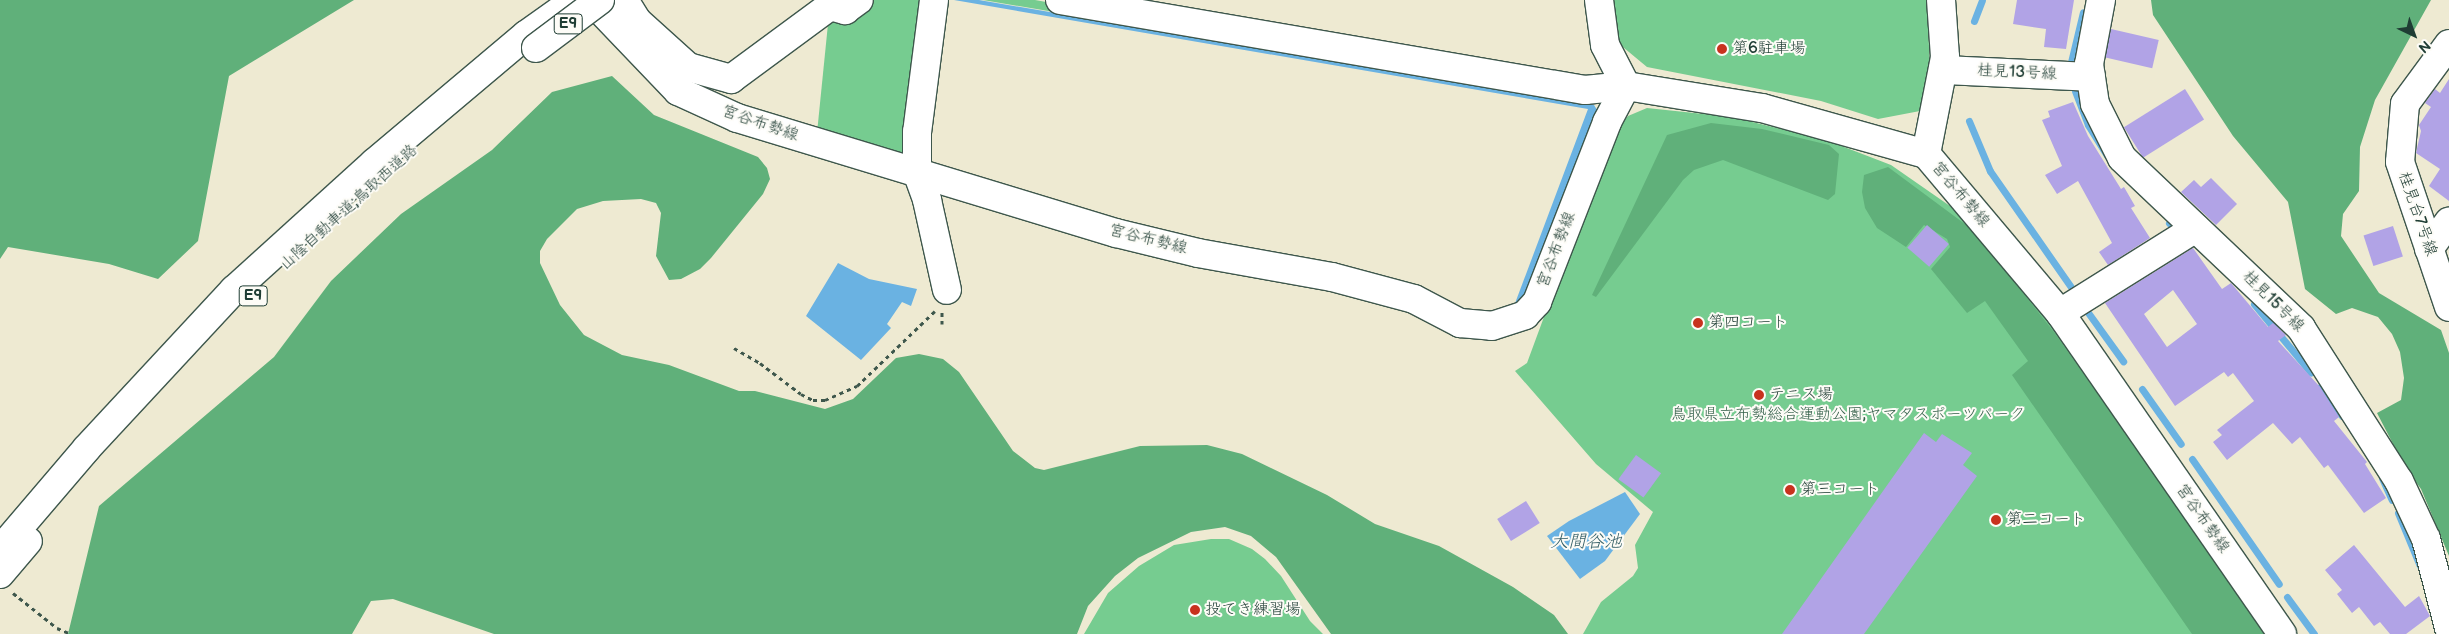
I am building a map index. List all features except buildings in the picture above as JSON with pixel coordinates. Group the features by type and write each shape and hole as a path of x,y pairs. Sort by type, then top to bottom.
{"main road":[{"name":"山陰自動車道;鳥取西道路","path":"5,582 96,457 243,305 575,0"},
{"name":"宮谷布勢線","path":"591,0 678,91 737,118 1116,233 1198,253 1332,276 1414,299 1460,323 1492,326 1525,315 1536,302 1607,122 1626,86 1762,108 1926,154 2060,313 2282,634"},
{"name":"山陰自動車道;鳥取西道路","path":"0,550 87,448 234,290 374,163 531,42 600,0"},
{"path":"624,0 637,20 688,67 731,79 830,6 845,10 859,0"},
{"path":"934,0 917,132 917,172 927,200 947,290"},
{"path":"1060,0 1585,90 1626,86 1606,45 1599,0"},
{"path":"1926,154 1945,57 1941,0"},
{"name":"桂見15号線","path":"2101,0 2089,64 2095,104 2122,158 2301,328 2351,401 2399,480 2426,539 2449,628"},
{"name":"桂見台7号線","path":"2449,44 2406,104 2400,138 2400,162 2449,308"},
{"name":"桂見13号線","path":"1943,70 2091,76"},
{"path":"2429,249 2449,221"},
{"path":"2060,313 2196,228"}],"path":[{"path":"734,348 802,394 813,400 825,400 857,386 940,307 946,299 947,290"},
{"path":"5,582 57,628 71,634"}],"green space":[{"path":"0,0 354,0 229,76 198,241 158,279 109,264 8,247 0,259"},
{"path":"850,0 926,0 912,159 817,133 829,14"},
{"path":"983,0 1035,0 1102,12 1101,20"},
{"path":"1607,0 1927,0 1930,69 1920,111 1878,119 1821,101 1647,67 1612,38"},
{"path":"2151,0 2431,0 2375,100 2360,147 2359,191 2343,214 2341,236 2379,293 2441,330 2449,353 2449,556 2421,489 2405,467 2377,413 2401,400 2404,378 2400,352 2392,334 2378,317 2352,308 2336,314 2305,289 2288,202 2233,136 2153,15"},
{"path":"612,76 654,115 758,157 767,168 770,179 763,194 711,258 700,269 681,279 669,280 656,256 661,213 656,203 641,199 603,201 577,209 547,239 540,251 540,263 560,305 584,335 622,355 669,365 739,391 755,391 825,409 853,399 896,358 919,354 943,359 959,372 1013,451 1035,468 1044,470 1140,446 1207,445 1242,454 1327,495 1375,524 1439,546 1513,587 1554,615 1568,634 1331,634 1276,557 1251,536 1225,527 1191,532 1138,558 1115,576 1088,606 1077,634 494,634 393,599 371,601 352,634 68,634 99,506 274,357 331,281 401,214 492,150 552,92"},
{"name":"鳥取県立布勢総合運動公園;ヤマタスポーツパーク","path":"1647,108 1732,117 1826,140 1891,165 1950,206 1975,229 2034,301 2268,634 1583,634 1601,602 1633,576 1638,568 1635,545 1653,512 1596,464 1515,371 1527,363 1611,135 1628,116"},
{"path":"1711,123 1762,129 1829,145 1839,154 1835,194 1828,200 1723,160 1694,170 1683,180 1596,297 1592,295 1667,135"},
{"path":"1888,167 1973,230 2054,332 2267,634 2192,634 2012,375 2028,361 1985,301 1967,313 1931,269 1950,247 1947,239 1924,225 1906,247 1877,228 1865,208 1862,192 1864,175"},
{"name":"投てき練習場","path":"1211,539 1229,539 1252,549 1265,559 1281,576 1310,621 1323,634 1084,634 1108,593 1139,566 1174,545"}],"water":[{"path":"954,0 979,0 1594,105 1599,113 1526,301 1514,306 1588,109"},
{"path":"838,263 869,279 917,289 911,306 902,302 887,324 891,328 861,360 806,316"},
{"name":"大間谷池","path":"1625,492 1640,514 1605,561 1580,579 1547,536 1569,521"}],"waterway":[{"path":"1974,21 1982,0"},
{"path":"2071,62 2083,12"},
{"path":"2075,91 2088,125 2107,156"},
{"path":"1969,121 1990,171 2078,297"},
{"path":"2169,223 2180,232"},
{"path":"2254,304 2311,373"},
{"path":"2084,307 2123,361"},
{"path":"2320,387 2342,416"},
{"path":"2142,389 2181,444"},
{"path":"2192,459 2279,584"},
{"path":"2382,478 2392,500"},
{"path":"2398,513 2420,566"},
{"path":"2287,597 2314,634"}],"place":[{"name":"第6駐車場","path":"1722,49"},
{"name":"第四コート","path":"1698,323"},
{"name":"テニス場","path":"1759,395"},
{"name":"第三コート","path":"1790,490"},
{"name":"第二コート","path":"1996,520"},
{"name":"投てき練習場","path":"1195,610"}]}
